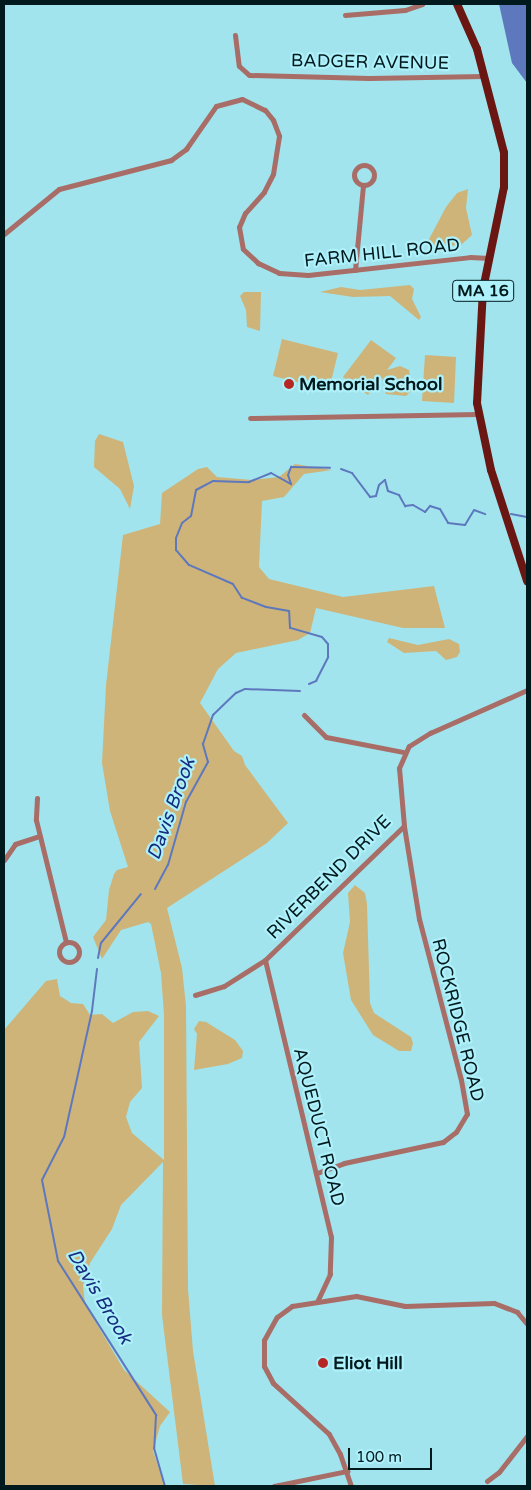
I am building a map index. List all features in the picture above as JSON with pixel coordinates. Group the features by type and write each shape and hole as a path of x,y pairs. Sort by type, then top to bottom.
{"main road":[{"name":"MA 16","path":"457,4 468,25 500,125 505,169 489,258 479,339 478,414 493,477 527,582"}],"street":[{"path":"345,15 405,10 422,4"},
{"name":"BADGER AVENUE","path":"235,35 239,66 246,73 254,75 369,78 484,76"},
{"name":"FARM HILL ROAD","path":"4,234 64,186 171,160 186,149 216,106 242,99 254,102 270,115 279,142 270,180 240,222 239,239 243,249 262,266 287,274 489,258"},
{"path":"365,165 372,169 374,175 370,184 362,186 355,180 354,173 358,166 365,165"},
{"path":"355,270 362,186"},
{"path":"250,418 478,414"},
{"path":"304,715 326,737 404,752 430,732 527,690"},
{"name":"RIVERBEND DRIVE","path":"195,995 224,986 265,960 404,826 398,786 404,752"},
{"path":"36,798 40,836 66,942"},
{"name":"ROCKRIDGE ROAD","path":"317,1173 344,1163 443,1142 460,1128 466,1114 461,1080 419,919 404,826"},
{"path":"4,860 15,844 40,836"},
{"path":"66,942 76,944 79,950 78,956 71,962 59,955 60,948 66,942"},
{"name":"AQUEDUCT ROAD","path":"265,960 331,1237 332,1261 326,1286 318,1300"},
{"path":"351,1486 347,1471 329,1434 273,1383 264,1366 264,1340 268,1328 292,1306 318,1300 356,1296 405,1306 494,1303 517,1312 527,1324"},
{"path":"487,1481 499,1472 527,1436"},
{"path":"274,1486 347,1471"}],"shaded area":[{"path":"468,189 466,208 472,235 461,245 445,246 438,253 431,251 428,241 446,207 457,193"},
{"path":"410,285 414,289 412,299 421,317 419,320 390,296 353,297 320,292 341,287 360,290"},
{"path":"244,292 261,292 260,331 247,327 246,310 240,296"},
{"path":"282,339 338,353 329,390 273,376"},
{"path":"371,340 396,358 387,370 400,366 409,370 412,390 406,396 386,394 382,377 368,395 343,377"},
{"path":"425,355 456,357 454,403 422,401"},
{"path":"99,434 123,442 134,486 130,509 120,489 94,467 95,441"},
{"path":"295,464 332,470 304,474 284,497 262,501 259,567 269,579 343,597 434,586 445,628 403,628 316,608 310,633 298,640 236,653 218,669 200,703 234,751 242,756 245,765 288,823 267,843 167,908 182,968 186,1006 188,1289 193,1351 215,1486 183,1484 162,1315 163,1162 121,1205 112,1229 90,1263 83,1286 85,1304 124,1370 170,1412 160,1426 153,1451 165,1486 4,1486 4,1030 46,981 57,979 60,996 71,1003 83,1004 90,1015 102,1014 113,1023 133,1012 148,1011 159,1016 139,1042 142,1088 130,1102 126,1117 132,1133 164,1160 164,1015 161,973 151,924 148,922 121,930 102,959 93,937 106,920 109,890 114,874 117,870 128,867 110,811 102,763 106,685 123,535 160,524 162,493 198,469 207,467 217,477 252,480 279,477"},
{"path":"389,638 418,645 449,639 459,644 460,652 457,657 446,660 436,651 404,653 387,642"},
{"path":"355,885 365,893 367,904 370,1003 374,1013 411,1037 413,1043 411,1051 399,1051 373,1035 351,1000 343,953 350,922 348,893"},
{"path":"199,1021 206,1022 235,1040 243,1051 242,1058 228,1064 194,1070 197,1034 194,1029"}],"water":[{"path":"499,4 527,4 527,83 512,63"}],"waterway":[{"name":"Davis Brook","path":"309,684 316,681 328,657 328,644 322,637 290,628 289,611 266,607 242,598 233,584 189,565 176,550 176,538 182,523 191,516 196,490 213,481 249,482 271,473 291,484 288,475 291,467 330,468"},
{"name":"Davis Brook","path":"341,469 352,473 370,497 376,496 379,485 385,480 388,491 399,495 405,506 413,505 425,512 430,506 440,509 448,523 465,525 474,510 485,514"},
{"name":"Davis Brook","path":"511,514 527,517"},
{"name":"Davis Brook","path":"155,889 168,865 186,802 208,762 203,744 213,715 236,693 245,689 300,691"},
{"name":"Davis Brook","path":"98,958 101,943 141,894"},
{"name":"Davis Brook","path":"97,969 92,1011 64,1137 42,1180 58,1261 156,1415 154,1448 165,1486"}],"place":[{"name":"Memorial School","path":"289,384"},
{"name":"Eliot Hill","path":"323,1363"}]}
